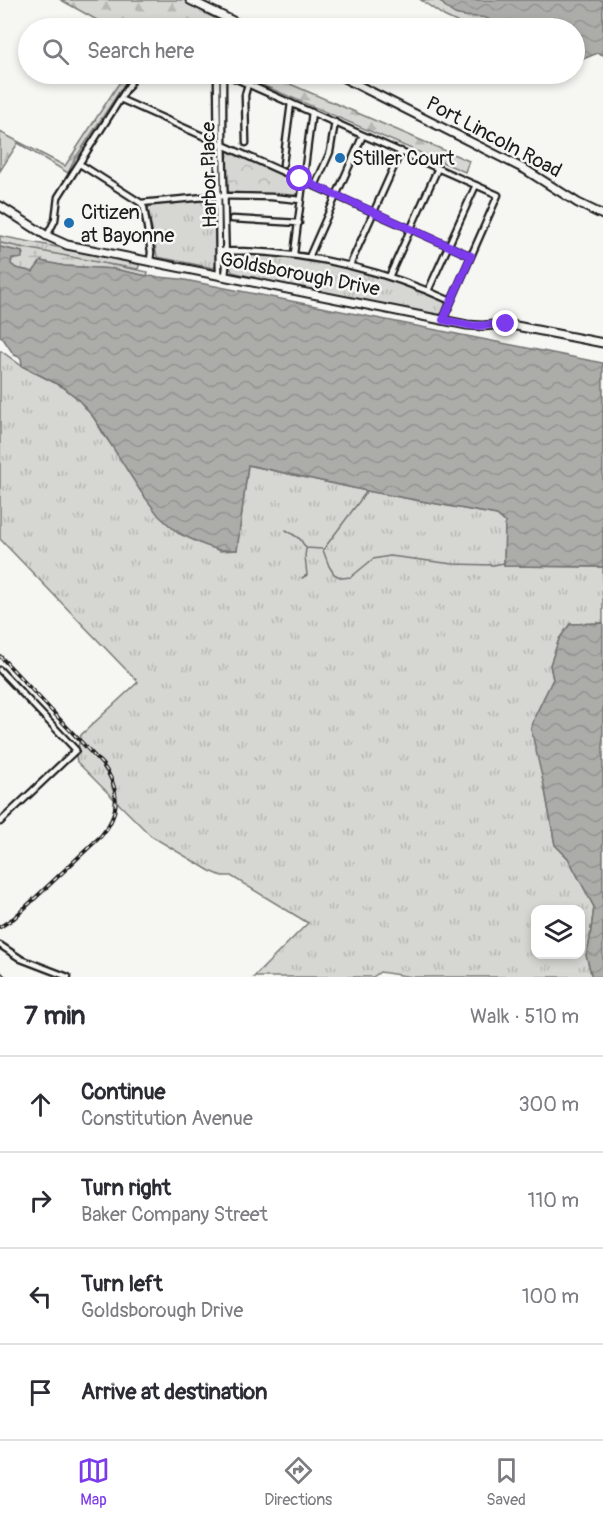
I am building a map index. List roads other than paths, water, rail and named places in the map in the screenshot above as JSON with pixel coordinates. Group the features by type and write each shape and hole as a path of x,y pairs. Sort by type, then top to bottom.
{"street":[{"path":"190,0 227,18"},
{"path":"47,236 56,217 58,199 130,84"},
{"name":"Harbor Place","path":"217,84 222,196 222,276"},
{"name":"Harbor Place","path":"220,143 223,84"},
{"path":"246,143 245,93 248,84 498,195 443,320"},
{"name":"Port Lincoln Road","path":"356,84 526,170 578,203 603,215"},
{"path":"120,99 471,256"},
{"path":"283,164 291,103"},
{"path":"294,254 312,112"},
{"path":"315,186 330,152 335,122"},
{"path":"309,257 363,135"},
{"path":"350,265 401,151"},
{"path":"79,164 141,203 144,208 151,248 150,261"},
{"path":"389,277 438,168"},
{"path":"428,291 476,185"},
{"path":"141,203 222,196 263,196 301,200"},
{"name":"Goldsborough Drive","path":"0,206 47,236 67,245 474,326 510,324 603,343"},
{"path":"232,219 299,222"},
{"path":"223,251 294,254 350,265 451,301"},
{"path":"0,670 76,750 0,822"},
{"path":"0,945 21,959 68,977"}],"water":[{"path":"439,0 603,0 603,55 598,53 585,58 585,18 485,18 455,14"},
{"path":"0,247 22,252 22,258 12,258 11,264 16,268 33,272 41,261 65,266 114,269 147,276 180,279 603,363 603,567 504,566 505,522 497,515 367,491 248,465 237,550 219,550 178,533 159,516 141,492 94,418 77,398 63,387 22,366 21,358 14,355 0,337"},
{"path":"603,623 603,977 592,977 586,955 594,907 568,858 555,845 531,729 553,679 550,665 559,639 570,624"}],"waterway":[{"path":"367,491 323,550 334,574 342,578 351,577 373,559 390,556 453,564 504,563"},
{"path":"286,530 300,539 306,548 322,549"},
{"path":"302,578 307,575 306,549"}],"railway":[{"path":"0,656 102,764 112,782 116,800 112,818 101,836 14,918 0,927"},
{"path":"0,973 4,977"}],"place":[{"name":"Stiller Court","path":"340,158"},
{"name":"Citizen at Bayonne","path":"69,223"}]}
